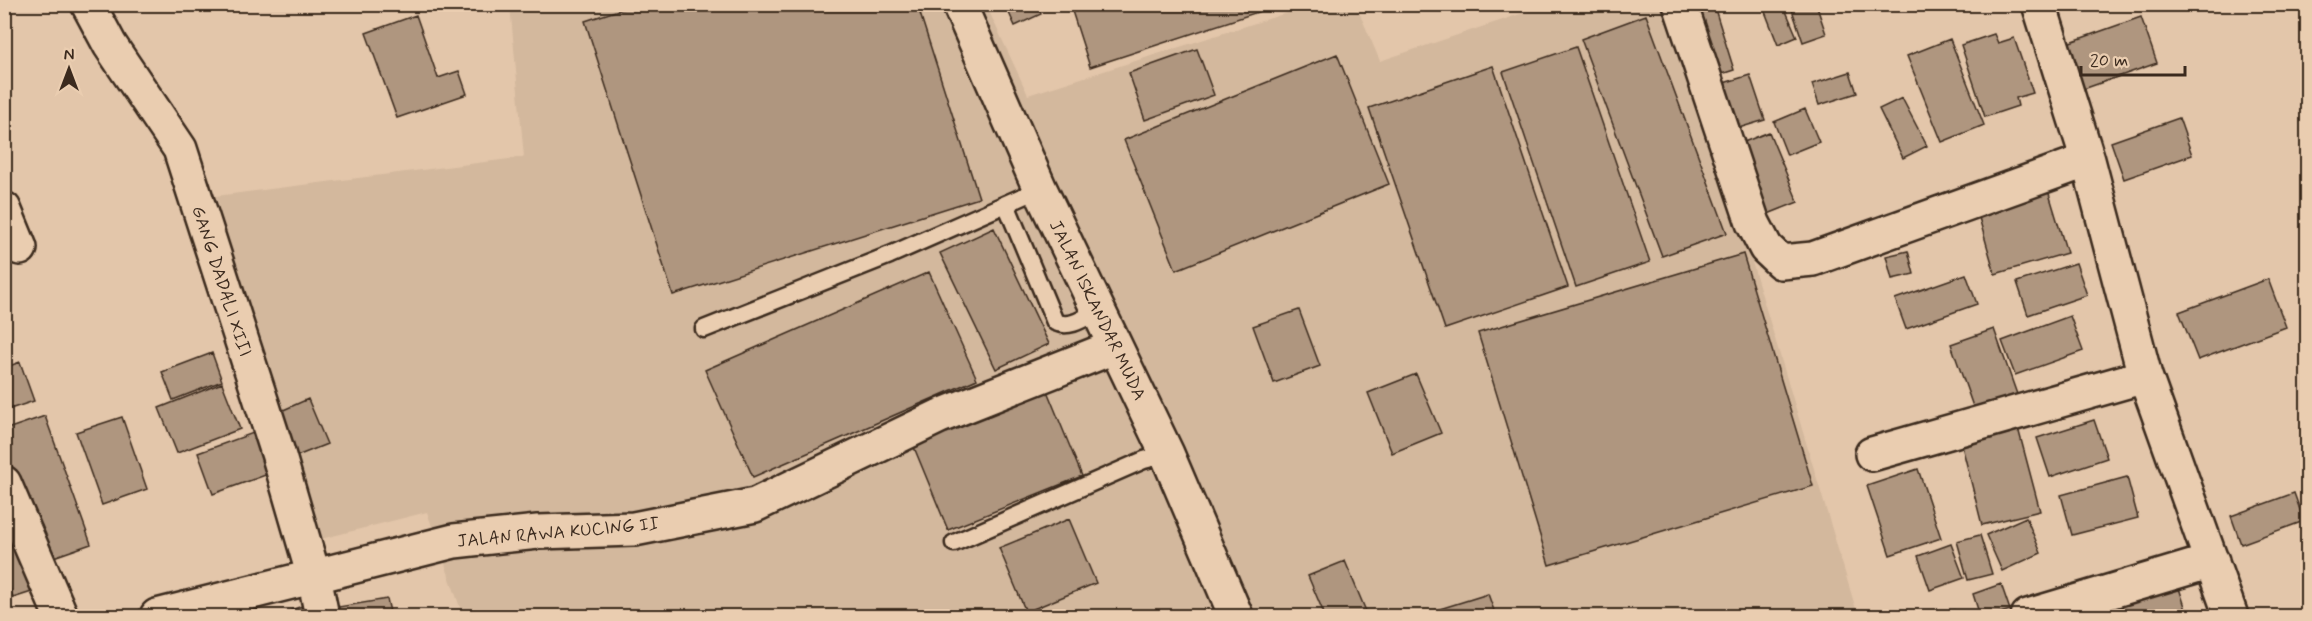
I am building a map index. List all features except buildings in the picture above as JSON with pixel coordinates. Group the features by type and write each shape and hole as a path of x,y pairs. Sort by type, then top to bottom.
{"street":[{"name":"GANG DADALI XIII","path":"88,4 110,45 180,149 278,453 314,577 322,616"},
{"name":"JALAN ISKANDAR MUDA","path":"959,4 1040,189 1167,454 1236,616"},
{"path":"1680,4 1753,223 1766,248 1781,262 1813,259 2088,160"},
{"path":"2039,4 2088,160 2145,376 2231,616"},
{"path":"4,209 20,248"},
{"name":"JALAN RAWA KUCING II","path":"157,616 454,541 538,532 634,530 755,505 940,416 1114,347"},
{"path":"1872,454 2145,376"},
{"path":"4,483 61,616"},
{"path":"2028,616 2212,561"}],"lane":[{"path":"704,329 890,255 1040,189"},
{"path":"1006,204 1055,322 1062,325 1070,324 1097,311"},
{"path":"954,543 1144,460 1167,454"}],"shaded area":[{"path":"510,5 986,5 1028,95 1312,5 1356,5 1380,61 1547,5 1675,5 1858,616 463,616 427,512 313,541 216,196 524,157"}]}
